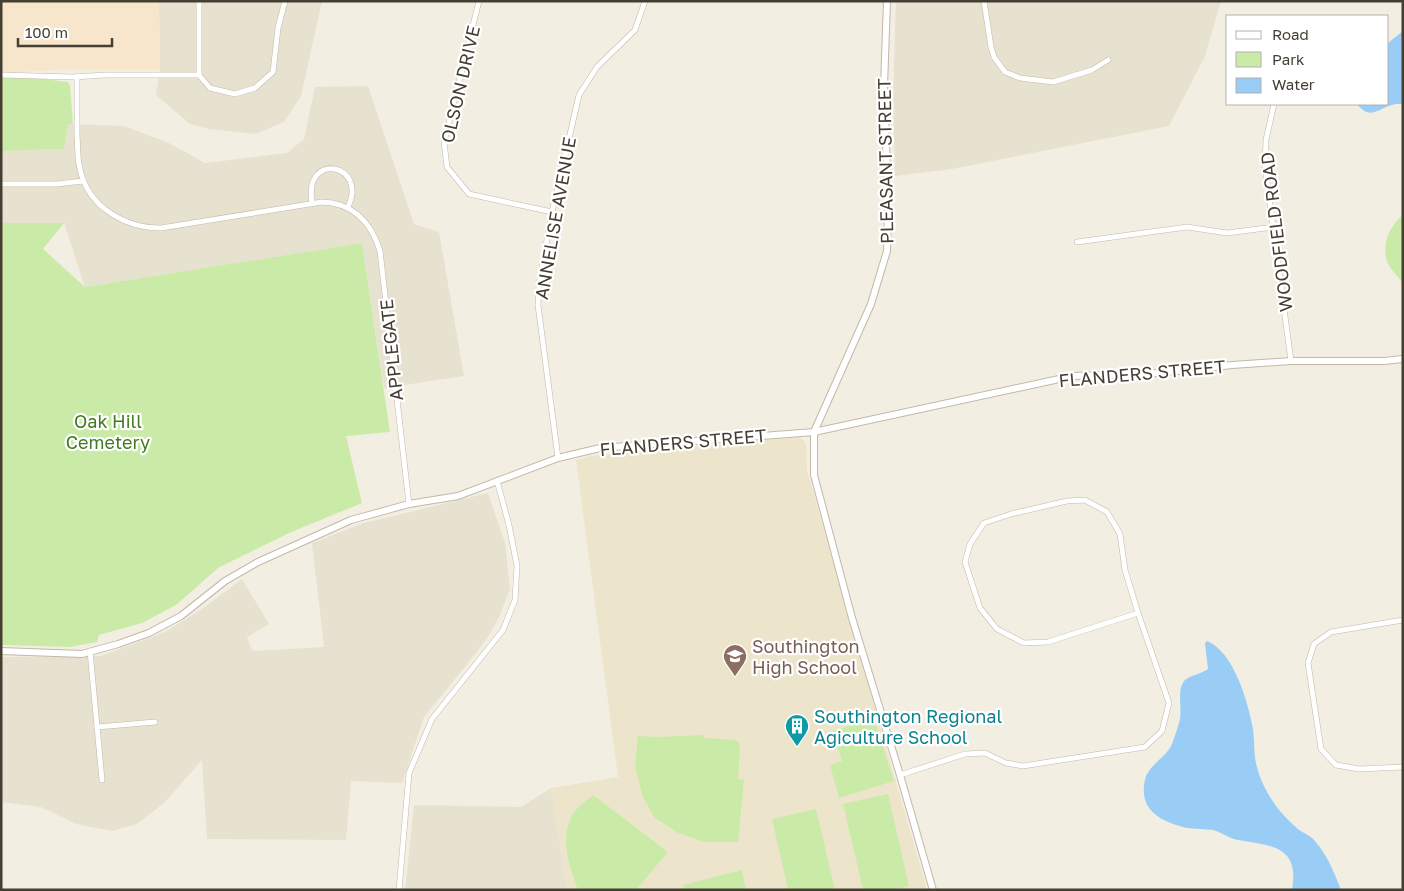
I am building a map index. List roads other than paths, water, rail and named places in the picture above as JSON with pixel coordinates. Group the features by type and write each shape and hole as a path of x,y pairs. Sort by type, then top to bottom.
{"street":[{"path":"199,1 199,75 210,88 236,94 255,88 273,72 278,28 285,1"},
{"name":"OLSON DRIVE","path":"479,1 444,142 447,167 469,194 552,212"},
{"name":"ANNELISE AVENUE","path":"558,458 538,305 539,284 552,212 579,95 597,67 636,30 645,1"},
{"name":"PLEASANT STREET","path":"888,1 884,86 888,204 887,251 871,304 814,432 814,475 852,618 933,890"},
{"path":"984,1 994,57 1006,72 1020,78 1053,82 1092,70 1108,60"},
{"path":"1,75 77,77 199,75"},
{"name":"APPLEGATE","path":"77,77 78,156 83,181 108,212 123,221 152,228 173,227 312,203 330,202 348,207 366,222 375,235 380,251 409,504"},
{"name":"WOODFIELD ROAD","path":"1274,105 1267,133 1265,154 1266,179 1291,361"},
{"path":"312,203 310,192 313,179 320,172 335,169 346,175 352,185 352,194 348,207"},
{"path":"1,184 57,184 83,181"},
{"path":"1077,242 1187,227 1227,233 1274,227"},
{"name":"FLANDERS STREET","path":"1,651 82,654 118,644 149,633 181,616 225,581 258,562 351,520 409,504 458,496 558,458 600,448 814,432 1073,376 1159,373 1291,361 1403,359"},
{"path":"399,890 409,773 432,718 503,630 515,600 517,566 509,525 497,481"},
{"path":"900,775 965,754 985,752 1006,763 1023,766 1145,747 1162,731 1169,703 1125,570 1120,534 1108,512 1085,500 1067,501 1011,514 984,523 970,544 965,562 980,608 997,629 1024,642 1048,642 1138,614"},
{"path":"1403,620 1331,632 1314,644 1308,663 1321,748 1336,765 1359,769 1403,767"},
{"path":"90,651 102,780"},
{"path":"97,727 155,722"}],"water":[{"path":"1403,31 1403,104 1396,104 1378,111 1368,112 1358,105 1389,105 1389,42"},
{"path":"1207,641 1217,647 1225,656 1238,679 1251,718 1255,757 1262,782 1275,804 1286,817 1319,845 1330,864 1341,890 1292,890 1291,862 1280,850 1268,845 1234,839 1213,830 1187,828 1169,822 1154,813 1145,800 1144,791 1147,775 1172,744 1180,719 1182,685 1188,678 1208,669 1205,643"}],"place":[{"name":"Southington High School","path":"735,677"},
{"name":"Southington Regional Agiculture School","path":"797,747"}],"park label":[{"name":"Oak Hill Cemetery","path":"108,431"}]}
